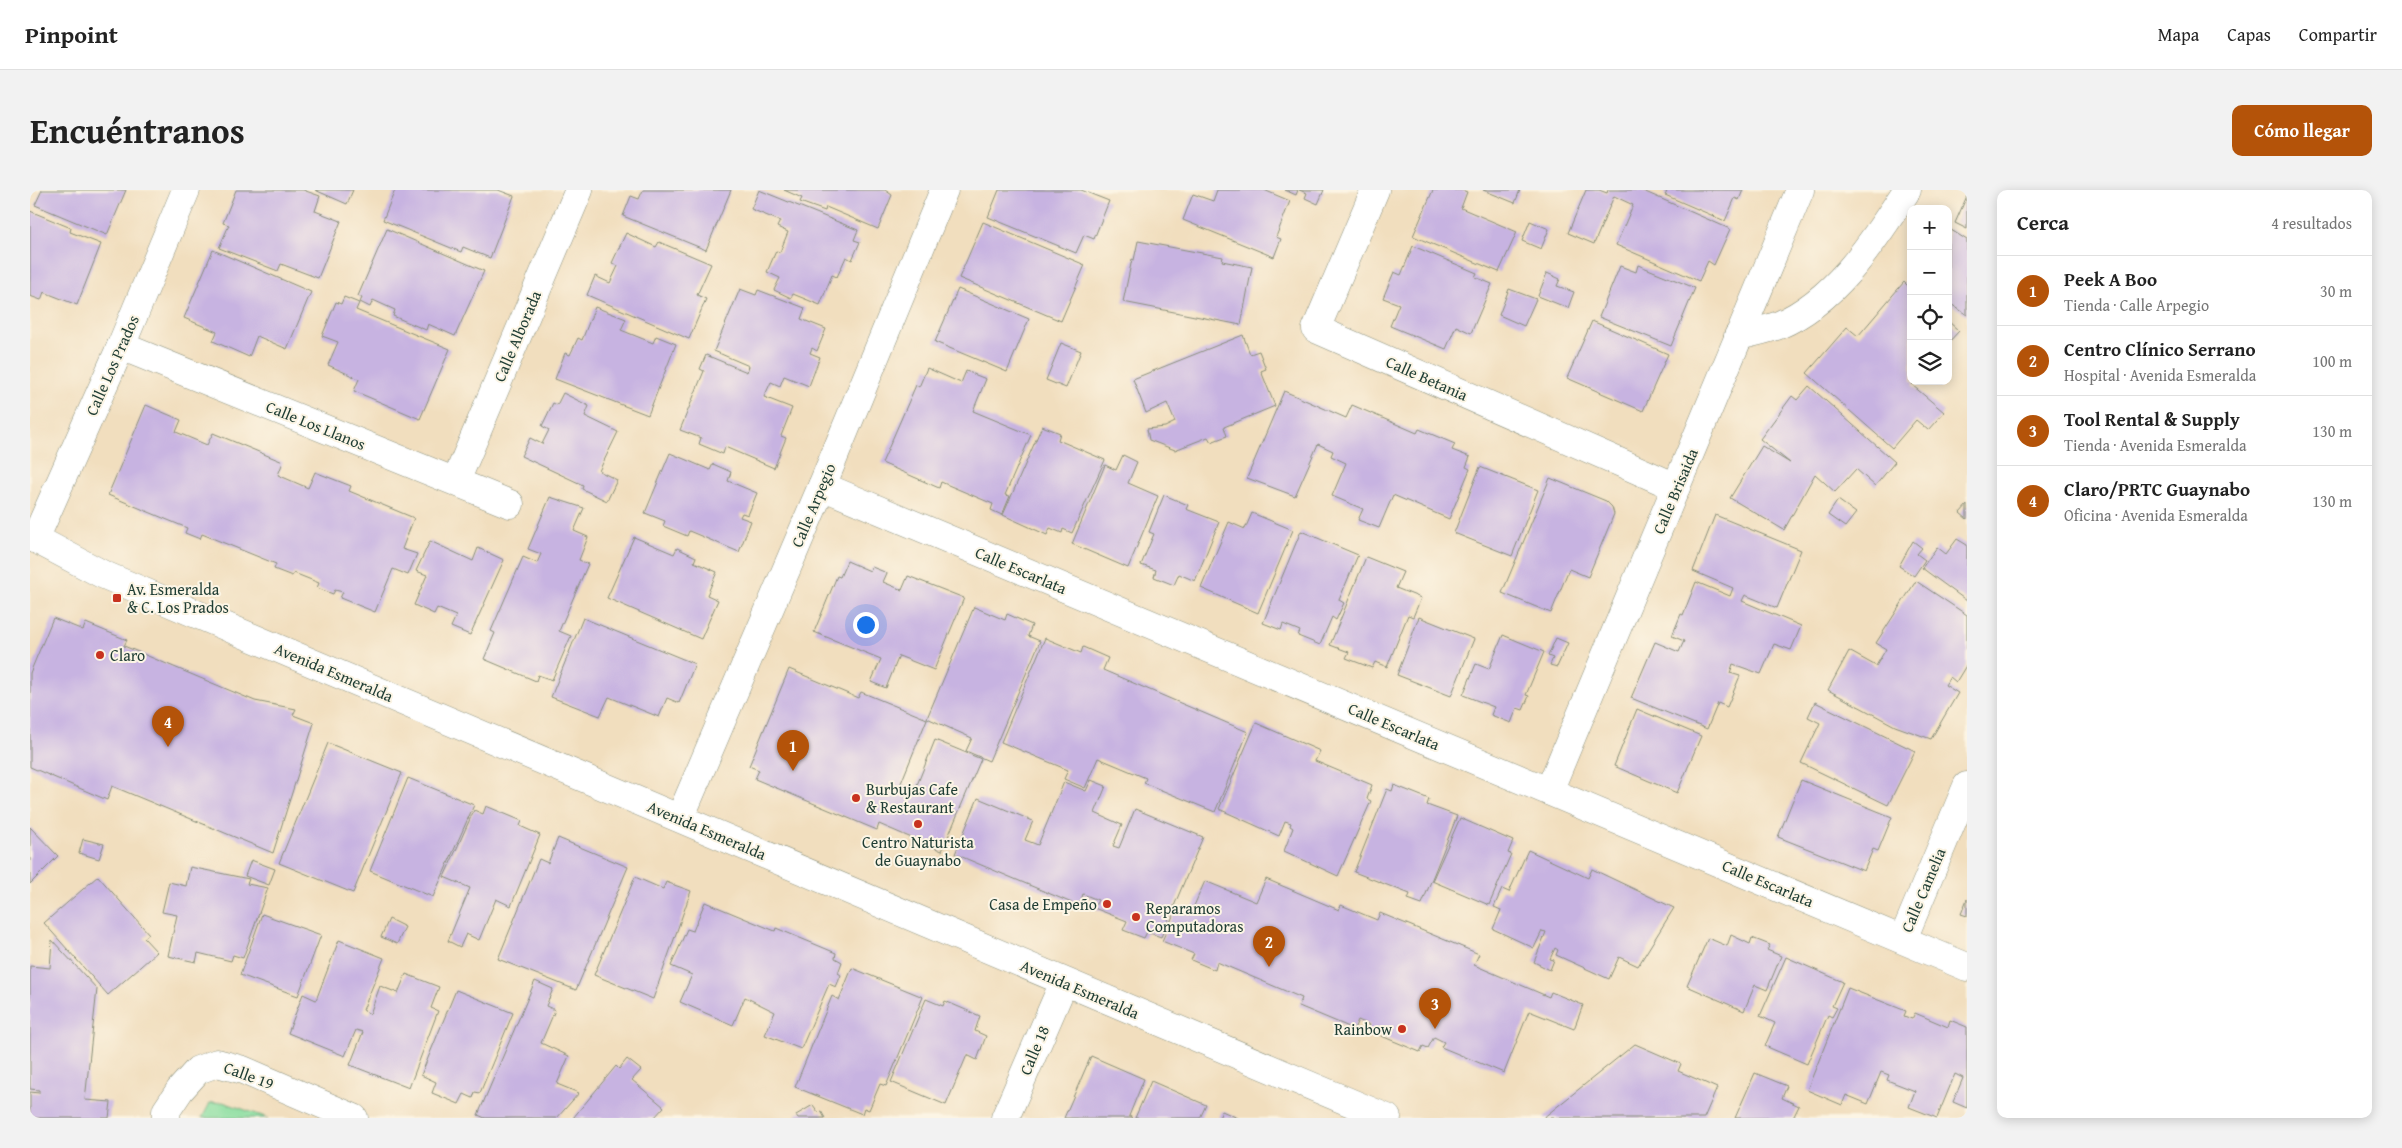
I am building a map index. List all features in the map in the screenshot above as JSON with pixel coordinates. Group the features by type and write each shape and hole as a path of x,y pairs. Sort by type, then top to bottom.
{"street":[{"name":"Calle Los Prados","path":"33,537 121,346 186,190"},
{"name":"Calle Alborada","path":"456,481 578,190"},
{"name":"Calle Arpegio","path":"680,818 822,486 944,190"},
{"name":"Calle Betania","path":"1374,190 1316,329 1676,487"},
{"name":"Calle Brisaida","path":"1549,791 1800,190"},
{"path":"1738,336 1780,325 1816,302 1853,267 1907,190"},
{"name":"Calle Los Llanos","path":"121,346 510,504"},
{"name":"Calle Escarlata","path":"822,486 1967,967"},
{"name":"Avenida Esmeralda","path":"33,537 102,574 1387,1118"},
{"name":"Calle Camelia","path":"1903,939 1967,786"},
{"name":"Calle 18","path":"1005,1118 1064,982"},
{"name":"Calle 19","path":"166,1118 166,1111 180,1090 198,1070 217,1063 244,1070 354,1118"}],"green space":[{"path":"223,1102 268,1118 202,1118 210,1103"}],"building":[{"path":"42,190 126,190 107,235 35,205"},
{"path":"236,190 303,190 320,196 315,211 341,221 318,278 281,264 278,271 219,248 229,225 223,223"},
{"path":"315,190 353,190 347,204"},
{"path":"395,190 498,190 514,196 490,258 463,247 461,252 383,220"},
{"path":"643,190 731,190 706,250 623,216 631,196 639,199"},
{"path":"759,190 858,230 854,240 860,242 852,260 846,257 837,277 832,275 820,305 793,294 791,298 774,290 780,278 767,272 776,251 780,252 788,232 777,227 780,221 751,209"},
{"path":"784,190 885,190 892,195 878,229 826,207 825,211 800,202 802,198"},
{"path":"999,190 1081,190 1109,201 1094,239 1084,235 1076,253 988,217"},
{"path":"1217,190 1264,190 1290,201 1276,237 1281,239 1274,257 1183,220 1193,194 1213,201"},
{"path":"1285,190 1298,190 1296,195"},
{"path":"1299,190 1324,190 1318,204 1305,198 1307,193"},
{"path":"1433,190 1462,190 1467,192 1461,208 1517,232 1499,272 1413,236"},
{"path":"1483,190 1520,190 1515,203"},
{"path":"1586,190 1599,190 1607,193 1608,190 1641,190 1730,229 1714,265 1708,261 1699,281 1616,245 1633,205 1614,196 1594,244 1568,233"},
{"path":"1662,190 1743,190 1739,200 1735,198 1725,221 1665,195 1667,192"},
{"path":"1967,196 1967,229 1955,223"},
{"path":"30,211 71,228 70,232 101,244 77,305 44,292 41,300 30,296"},
{"path":"1530,221 1549,229 1541,249 1522,241"},
{"path":"983,222 1085,265 1061,321 959,278"},
{"path":"387,229 484,271 455,336 428,324 426,330 393,316 395,310 373,300 370,307 360,302 362,298 358,296"},
{"path":"1952,231 1967,240 1967,315 1952,305"},
{"path":"626,233 656,247 659,242 711,264 697,295 706,299 689,339 587,295 595,276 610,283 618,266 612,263"},
{"path":"1138,241 1223,257 1222,261 1252,267 1241,325 1123,302 1132,259 1134,260"},
{"path":"1413,246 1477,273 1475,277 1492,284 1471,333 1456,326 1446,349 1390,326 1399,304 1383,298 1394,272 1401,275"},
{"path":"213,250 311,292 287,349 257,336 249,357 213,341 217,332 184,318"},
{"path":"1638,265 1695,288 1671,346 1599,317 1620,266 1636,272"},
{"path":"1547,273 1560,279 1557,286 1574,292 1568,308 1538,296"},
{"path":"1904,282 1907,285 1907,385 1912,385 1944,412 1928,430 1916,420 1892,448 1807,373 1847,327 1858,336"},
{"path":"740,289 756,295 758,290 805,308 801,319 826,329 817,351 812,348 810,353 820,357 809,386 784,376 780,386 771,382 764,397 792,408 781,436 786,438 774,468 725,447 723,454 699,444 701,438 680,430 704,371 700,369 706,355 747,372 749,366 714,351"},
{"path":"958,289 1029,319 1007,372 935,342"},
{"path":"1509,289 1536,299 1524,326 1499,315"},
{"path":"344,297 359,303 356,310 450,349 420,419 354,391 359,379 328,365 338,342 322,336 336,302 341,304"},
{"path":"595,307 626,319 621,330 653,343 656,336 676,344 648,415 555,379 565,353 570,355 578,338 582,340"},
{"path":"1592,321 1668,354 1643,411 1567,378"},
{"path":"1952,325 1959,331 1952,339"},
{"path":"1243,335 1250,354 1259,351 1266,369 1261,371 1275,406 1224,427 1227,436 1211,442 1208,437 1175,450 1149,440 1147,429 1165,427 1175,422 1167,403 1146,413 1133,379"},
{"path":"1061,343 1081,351 1066,388 1046,380"},
{"path":"927,368 961,383 966,371 986,379 973,411 1031,435 1005,495 1010,496 1002,515 991,510 993,504 941,482 939,488 882,463 916,385 919,387"},
{"path":"1809,386 1895,462 1875,486 1856,469 1835,492 1815,474 1784,530 1730,498 1762,446 1790,463 1760,439 1792,396 1797,400"},
{"path":"1284,391 1346,418 1352,405 1417,433 1419,429 1455,444 1452,450 1470,457 1466,467 1470,469 1449,519 1393,495 1379,528 1358,520 1363,509 1332,496 1346,463 1331,456 1333,451 1318,444 1295,496 1247,478"},
{"path":"563,393 589,406 585,416 618,432 599,471 617,480 607,501 582,489 583,485 521,456 530,438 542,444 549,430 542,426 553,403 557,405"},
{"path":"146,405 181,420 176,432 207,445 213,433 283,462 278,475 308,488 315,472 351,486 349,491 414,518 402,549 417,554 408,575 393,569 375,612 340,598 343,592 335,590 333,594 317,588 319,583 294,573 292,576 274,569 276,564 202,534 200,539 185,533 187,528 108,495"},
{"path":"1042,426 1060,433 1058,440 1105,460 1072,533 1063,529 1062,533 1050,528 1047,535 1003,515"},
{"path":"670,453 710,470 713,464 731,472 728,481 757,493 748,515 742,513 740,517 751,521 739,552 689,531 687,536 663,526 665,521 645,513"},
{"path":"1123,455 1137,462 1128,483 1158,496 1128,568 1072,544 1105,465 1116,470"},
{"path":"1480,467 1538,490 1512,556 1454,533"},
{"path":"1550,478 1606,501 1612,507 1614,514 1588,577 1569,569 1551,613 1502,593"},
{"path":"1164,495 1188,505 1186,509 1219,522 1195,581 1179,574 1174,585 1154,577 1156,570 1141,565 1154,534 1149,532"},
{"path":"550,497 584,508 574,531 588,537 579,560 588,564 559,631 571,636 552,680 538,675 536,681 484,659 495,633 491,631 523,557 537,563 541,554 528,549"},
{"path":"1838,500 1856,513 1845,527 1828,515"},
{"path":"1967,505 1967,519 1960,513"},
{"path":"1252,513 1293,530 1258,613 1201,588 1229,522 1245,529"},
{"path":"1715,515 1801,550 1777,608 1745,595 1742,601 1801,626 1791,650 1774,644 1761,674 1733,664 1730,673 1740,676 1727,707 1718,703 1707,729 1631,698 1655,642 1679,652 1684,641 1672,636 1681,614 1683,615 1696,582 1730,596 1733,588 1693,571"},
{"path":"1301,531 1358,555 1339,600 1344,603 1336,620 1332,617 1320,645 1298,636 1300,631 1283,624 1281,630 1263,623"},
{"path":"634,537 674,554 677,548 696,557 694,562 717,572 707,595 718,600 701,639 607,598"},
{"path":"1957,539 1967,545 1967,601 1922,568 1937,547 1946,554"},
{"path":"430,541 473,561 478,548 504,560 470,635 451,627 456,616 437,608 434,614 414,605 427,575 416,571"},
{"path":"1913,541 1922,548 1917,554 1925,560 1914,576 1899,566"},
{"path":"1366,557 1403,572 1396,588 1421,598 1413,617 1408,615 1387,667 1375,662 1372,668 1346,658 1349,652 1330,645"},
{"path":"847,561 870,571 872,567 887,573 883,582 902,590 908,576 964,598 934,670 899,656 886,688 871,682 881,659 814,632 837,576 840,577"},
{"path":"1916,581 1967,615 1967,664 1956,682 1950,677 1945,685 1958,693 1931,739 1895,726 1828,690 1849,651 1876,666 1886,649 1876,643"},
{"path":"974,607 1005,620 1007,614 1032,625 1028,636 1040,641 989,761 966,751 972,738 927,718"},
{"path":"1419,617 1474,639 1451,696 1397,675"},
{"path":"53,618 83,630 86,623 127,640 124,646 255,701 296,709 293,715 314,723 273,853 112,786 107,800 30,767 30,673"},
{"path":"583,618 695,664 679,703 667,698 659,717 609,697 600,716 551,697"},
{"path":"1503,635 1544,652 1526,695 1529,696 1523,710 1517,708 1511,723 1491,715 1494,707 1463,695 1476,664 1489,669"},
{"path":"1045,638 1081,653 1083,647 1108,658 1103,670 1248,732 1215,812 1144,783 1146,778 1098,758 1085,788 1064,779 1068,770 1001,742"},
{"path":"1556,638 1568,643 1557,667 1550,665 1553,658 1548,656"},
{"path":"789,669 858,698 861,692 927,719 901,783 915,790 935,740 981,759 942,851 879,824 877,830 755,779 759,770 749,766"},
{"path":"1815,702 1915,751 1888,805 1801,763 1820,723 1808,717"},
{"path":"1637,709 1701,736 1677,793 1614,766"},
{"path":"1256,723 1320,751 1315,761 1372,785 1367,799 1371,801 1338,876 1284,851 1293,828 1290,826 1291,823 1285,821 1279,836 1219,809"},
{"path":"328,743 402,773 353,893 279,863"},
{"path":"408,778 474,805 433,897 370,871"},
{"path":"1091,780 1106,786 1095,813 1122,825 1113,846 1119,848 1135,809 1203,837 1161,937 1147,932 1144,938 1123,930 1127,921 1094,908 1098,900 1083,894 1079,906 955,854 978,798 1033,821 1025,840 1038,845 1064,782 1086,791"},
{"path":"1801,780 1892,817 1878,851 1873,849 1864,871 1778,837"},
{"path":"1394,785 1429,799 1427,805 1457,816 1422,904 1408,899 1410,894 1354,872 1387,789 1392,791"},
{"path":"486,806 522,821 520,826 540,835 511,906 496,899 479,940 466,934 460,947 448,941 470,888 444,877 474,810 483,814"},
{"path":"1460,818 1513,841 1508,853 1511,854 1489,905 1432,881"},
{"path":"30,827 58,856 30,884"},
{"path":"558,838 628,867 576,990 498,959 539,859 548,863"},
{"path":"83,839 104,844 99,859 79,853"},
{"path":"1528,850 1588,878 1592,869 1674,908 1638,966 1619,957 1609,979 1556,955 1558,950 1555,948 1550,959 1554,960 1550,970 1534,962 1546,932 1542,931 1534,948 1493,929 1501,910 1494,907 1502,889 1509,892"},
{"path":"251,860 275,869 269,885 245,876"},
{"path":"190,867 249,879 247,884 268,888 243,958 233,955 231,961 198,953 196,962 168,956 177,915 162,912 169,882 186,886"},
{"path":"98,876 149,934 144,938 157,952 108,995 44,923"},
{"path":"635,877 663,889 666,882 691,891 653,999 594,975"},
{"path":"1266,879 1339,910 1341,905 1377,920 1380,913 1479,954 1474,965 1549,997 1551,992 1583,1005 1574,1029 1529,1011 1504,1073 1441,1047 1444,1042 1434,1037 1428,1048 1423,1046 1420,1052 1367,1030 1370,1025 1358,1020 1354,1029 1299,1006 1302,998 1217,962 1215,970 1191,960 1194,954 1162,941 1176,909 1190,915 1205,881 1256,902"},
{"path":"1967,899 1967,916 1961,914"},
{"path":"705,902 775,931 776,928 836,953 835,958 842,962 838,973 841,975 836,987 829,984 801,1049 765,1035 775,1012 745,997 733,1025 680,1002 692,975 671,966 687,929 693,931"},
{"path":"262,914 321,935 298,996 240,975"},
{"path":"389,919 405,927 397,944 381,937"},
{"path":"1731,935 1750,944 1752,938 1770,945 1767,950 1781,956 1767,990 1755,985 1744,1011 1687,986 1708,938 1727,946"},
{"path":"52,940 97,989 85,1100 111,1102 109,1118 30,1118 30,1092 39,1093 39,1090 30,1089 30,966 50,968"},
{"path":"339,940 384,958 363,1010 370,1014 380,986 398,993 406,974 439,987 431,1008 438,1011 409,1088 350,1065 363,1032 356,1030 345,1056 288,1033 303,994 316,1000"},
{"path":"1786,957 1843,982 1832,1006 1837,1008 1832,1017 1828,1015 1807,1064 1765,1046 1775,1023 1760,1016"},
{"path":"852,968 923,997 886,1086 880,1084 869,1110 864,1108 862,1114 795,1087 832,996 839,1000"},
{"path":"535,981 553,989 546,1006 555,1010 541,1043 569,1056 557,1084 579,1093 557,1118 485,1118 478,1115"},
{"path":"1848,988 1906,1011 1904,1016 1912,1019 1915,1013 1948,1027 1950,1020 1967,1027 1967,1108 1953,1102 1963,1078 1955,1074 1937,1118 1909,1107 1915,1091 1887,1080 1889,1075 1881,1072 1868,1104 1846,1095 1842,1105 1807,1090"},
{"path":"456,990 513,1013 480,1093 475,1092 473,1098 464,1094 459,1104 432,1093 436,1082 421,1075"},
{"path":"926,999 943,1006 945,1001 980,1016 975,1031 986,1036 977,1060 967,1055 946,1105 891,1082"},
{"path":"1635,1044 1681,1064 1678,1071 1717,1088 1704,1118 1543,1118"},
{"path":"1091,1056 1144,1079 1129,1116 1133,1118 1064,1118"},
{"path":"627,1059 641,1070 632,1080 664,1107 654,1118 573,1118 616,1066 619,1069"},
{"path":"1755,1073 1787,1086 1782,1098 1799,1106 1793,1118 1735,1118"},
{"path":"1151,1081 1206,1105 1200,1118 1135,1118"},
{"path":"813,1105 818,1112 821,1111 825,1118 798,1118 796,1115"},
{"path":"1222,1111 1238,1118 1219,1118"}],"place":[{"name":"Av. Esmeralda & C. Los Prados","path":"117,598"},
{"name":"Claro","path":"100,655"},
{"name":"Claro/PRTC Guaynabo","path":"168,747"},
{"name":"Peek A Boo","path":"793,771"},
{"name":"Burbujas Cafe & Restaurant","path":"856,798"},
{"name":"Centro Naturista de Guaynabo","path":"918,824"},
{"name":"Casa de Empeño","path":"1107,904"},
{"name":"Reparamos Computadoras","path":"1136,917"},
{"name":"Centro Clínico Serrano","path":"1269,967"},
{"name":"Rainbow","path":"1402,1029"},
{"name":"Tool Rental & Supply","path":"1435,1029"}]}
